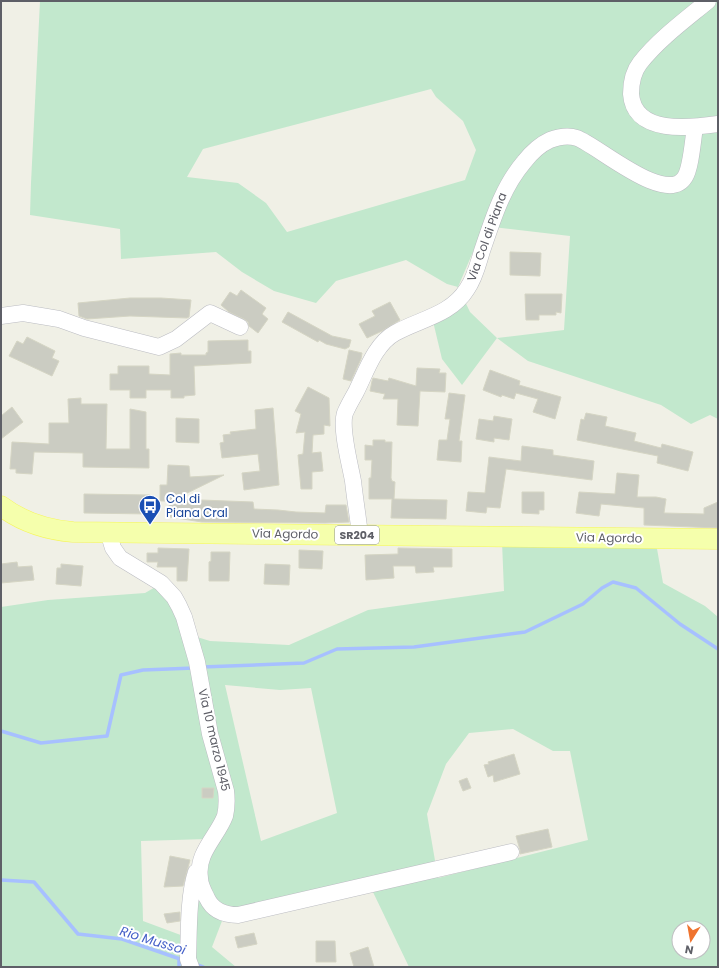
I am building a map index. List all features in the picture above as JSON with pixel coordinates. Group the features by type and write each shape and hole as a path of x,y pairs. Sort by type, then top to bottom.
{"main road":[{"name":"Via Agordo","path":"1,506 24,520 47,528 65,531 718,540"}],"street":[{"path":"708,1 639,63 633,75 631,88 634,107 638,113 644,118 660,125 684,128 718,124"},
{"name":"Via Col di Piana","path":"360,535 352,474 345,437 345,414 374,355 387,339 394,333 446,310 468,289 474,276 499,203 515,172 532,152 541,146 555,139 569,137 584,141 606,156 645,178 661,184 676,185 681,182 688,172 695,127"},
{"path":"1,316 23,313 59,319 84,328 159,347 176,338 210,313 240,327"},
{"name":"Via 10 marzo 1945","path":"108,532 113,548 120,558 161,583 174,597 184,617 198,668 210,734 227,799 225,816 207,847 200,863 200,880 208,900 218,911 231,915 238,915 511,852"},
{"path":"190,964 193,882 200,863"}],"green space":[{"path":"40,1 718,1 718,419 710,415 691,424 661,405 528,361 497,338 564,330 570,236 484,226 458,287 447,284 406,260 336,281 316,303 274,291 242,272 216,252 121,259 120,229 30,215","holes":["431,89 436,97 463,121 476,150 465,180 287,232 266,203 238,183 187,177 203,149"]},
{"path":"458,287 470,312 497,338 462,385 442,359 431,313 451,300"},
{"path":"502,542 656,543 663,583 705,606 718,617 718,967 409,967 372,890 255,917 222,921 212,947 236,967 1,967 1,607 48,600 145,593 164,582 197,637 210,641 289,645 368,610 504,591","holes":["225,685 280,690 311,688 337,813 261,841","513,729 553,751 570,751 588,840 438,878 427,814 446,764 469,733","207,839 186,937 143,921 141,841"]}],"building":[{"path":"510,252 541,253 540,276 510,275"},
{"path":"241,290 266,308 262,314 268,319 258,333 249,326 248,322 229,312 221,305 230,292 237,296"},
{"path":"525,294 562,294 561,313 556,312 556,315 539,315 539,320 526,320"},
{"path":"130,298 191,300 189,317 130,316 87,319 79,316 78,303"},
{"path":"390,302 400,320 367,338 359,324 375,316 372,311"},
{"path":"288,312 332,336 351,340 349,347 345,349 326,344 319,340 318,342 282,322"},
{"path":"27,337 55,351 52,358 59,361 52,376 9,356 17,341 23,344"},
{"path":"248,340 248,351 251,351 251,363 194,366 195,395 184,396 184,398 171,398 171,390 146,390 146,398 130,398 130,390 110,390 110,374 118,374 118,366 149,366 149,374 170,375 170,354 181,353 181,355 206,355 208,352 208,341"},
{"path":"349,350 362,353 361,359 351,381 343,379"},
{"path":"417,368 440,369 439,373 446,373 445,392 420,391 418,426 397,425 398,399 383,399 385,394 370,391 373,378 388,381 389,378 416,386"},
{"path":"490,370 520,381 519,385 561,397 555,419 533,412 538,399 516,393 514,399 502,395 501,397 483,390"},
{"path":"308,387 329,398 330,426 324,425 324,434 313,435 312,453 321,452 323,471 312,472 312,489 301,489 298,455 303,454 305,432 296,433 301,414 295,411"},
{"path":"449,393 465,395 459,441 462,441 461,462 437,460 439,440 447,440 450,419 445,419"},
{"path":"81,398 81,404 107,404 106,449 130,449 130,409 146,412 146,449 149,449 149,468 83,467 83,453 34,452 32,474 16,473 16,469 10,469 12,442 49,444 49,423 69,423 68,399"},
{"path":"12,407 23,422 1,439 1,416"},
{"path":"273,408 279,485 244,490 242,473 260,471 258,454 222,458 220,443 224,442 223,435 231,434 230,432 256,429 255,410"},
{"path":"586,413 607,417 605,426 636,433 634,441 661,448 662,444 693,452 688,471 657,463 658,456 577,440 581,419 584,420"},
{"path":"494,416 512,419 509,440 494,438 494,442 476,439 479,419 493,421"},
{"path":"176,418 199,419 199,443 176,442"},
{"path":"373,440 385,440 385,442 392,442 391,478 392,481 395,482 394,499 447,500 446,519 391,518 392,499 369,499 369,478 371,478 372,460 365,460 365,445 373,446"},
{"path":"522,446 553,450 553,455 594,461 592,480 506,469 500,508 487,507 486,513 466,511 468,492 485,493 489,457 521,461"},
{"path":"168,465 189,466 190,477 224,475 175,499 253,502 254,509 296,512 325,513 326,505 346,505 349,522 202,522 170,517 169,501 160,501 160,485 167,485"},
{"path":"617,473 639,475 637,497 656,497 666,499 664,513 704,514 704,508 718,502 718,528 644,525 644,508 601,504 599,516 576,513 579,492 615,494"},
{"path":"522,492 544,492 544,510 539,510 539,514 522,513"},
{"path":"84,494 150,495 150,514 84,513"},
{"path":"158,548 189,549 187,581 177,581 177,567 157,567 158,562 147,562 147,553 158,553"},
{"path":"398,548 452,549 452,567 433,567 434,572 416,573 415,566 393,566 394,578 366,580 365,555 398,554"},
{"path":"299,550 323,551 322,569 299,568"},
{"path":"211,552 230,552 229,581 209,581 209,562 211,561"},
{"path":"17,562 18,567 32,566 34,580 1,583 1,564"},
{"path":"61,564 83,566 81,586 56,584 57,568 61,568"},
{"path":"265,564 290,565 289,585 264,584"},
{"path":"514,754 520,774 494,782 493,775 488,777 484,765 489,764 488,762"},
{"path":"467,778 471,788 463,791 459,781"},
{"path":"202,788 214,788 213,798 202,798"},
{"path":"548,829 552,847 520,854 516,836"},
{"path":"170,856 190,860 183,886 164,887"},
{"path":"180,912 180,921 167,923 164,914"},
{"path":"254,933 257,944 238,948 235,937"},
{"path":"316,941 335,941 336,962 316,962"},
{"path":"368,947 374,967 354,967 350,953"}],"waterway":[{"path":"202,667 304,663 337,649 414,647 525,632 583,604 602,588 613,582 636,588 680,624 718,649"},
{"path":"1,731 41,743 107,736 121,675 143,670 194,668"},
{"name":"Rio Mussoi","path":"1,880 34,882 78,934 122,939 183,960"},
{"path":"179,959 179,967"},
{"name":"Rio Mussoi","path":"195,964 203,967"}],"place":[{"name":"Col di Piana Cral","path":"150,526"}]}
